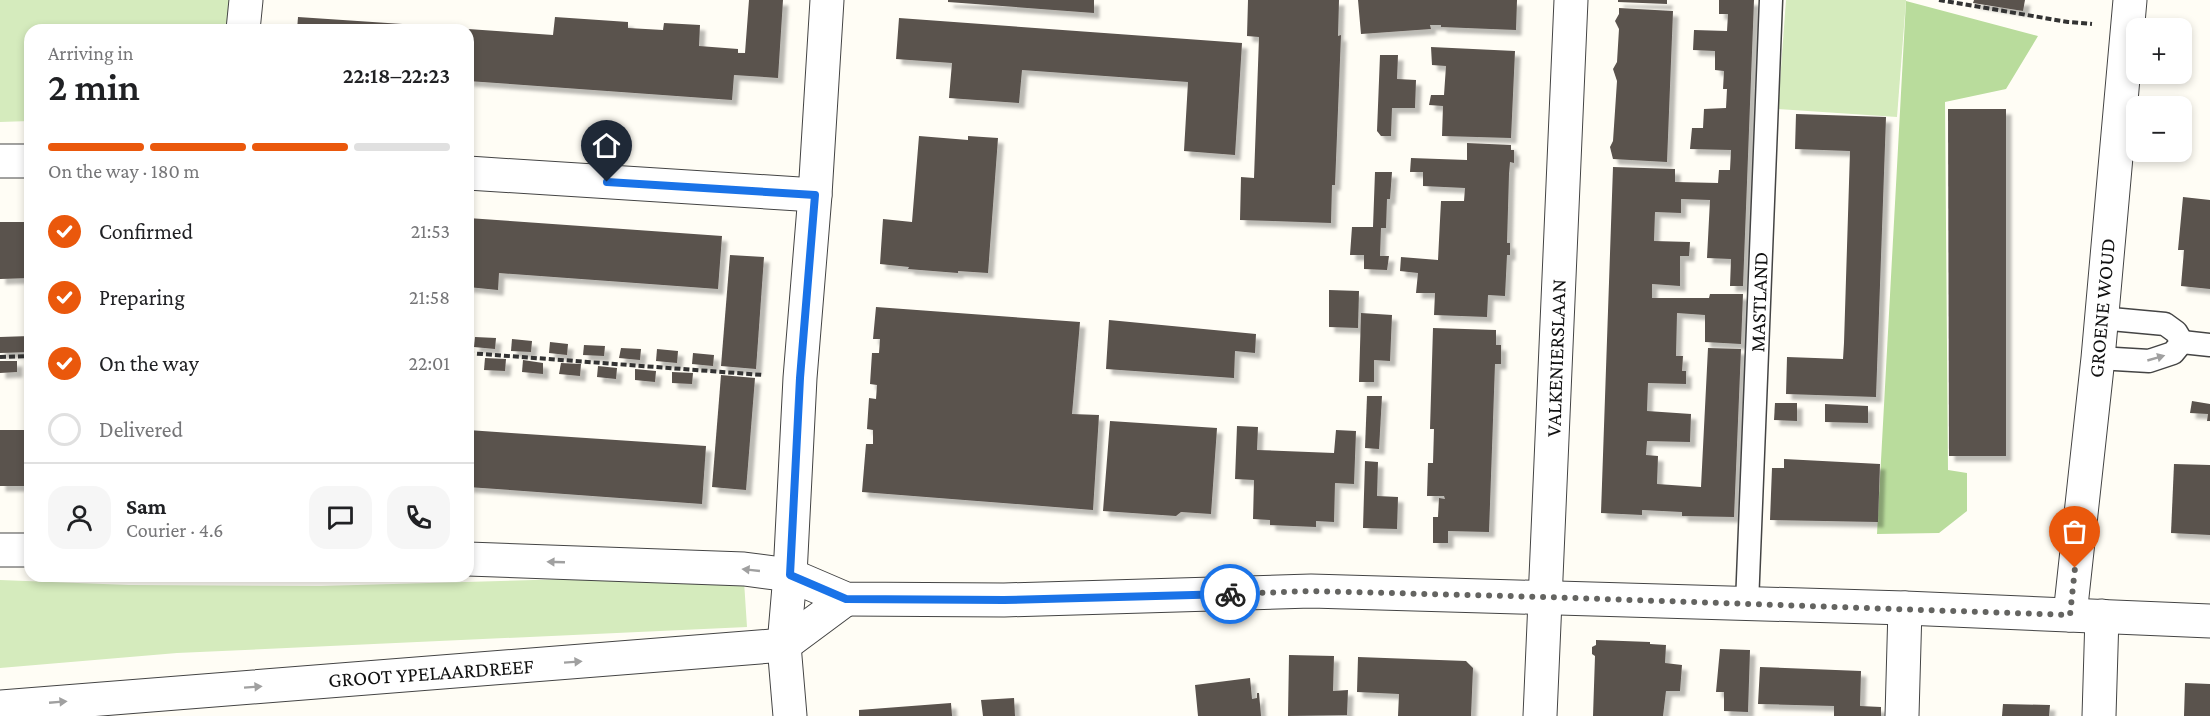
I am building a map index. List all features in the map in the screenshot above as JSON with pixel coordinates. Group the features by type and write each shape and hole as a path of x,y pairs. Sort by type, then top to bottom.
{"street":[{"path":"244,24 246,0"},
{"path":"790,716 784,645 790,575 800,378 828,0"},
{"name":"VALKENIERSLAAN","path":"1540,716 1571,0"},
{"name":"GROENE WOUD","path":"2070,615 2098,357 2129,13"},
{"path":"0,161 24,161"},
{"path":"474,173 815,195"},
{"path":"0,550 24,550"},
{"path":"474,559 744,569 790,575 846,599 1004,600 1311,591 1905,608 2210,621"},
{"path":"784,645 846,599"},
{"path":"1902,716 1905,608"},
{"path":"2099,716 2102,616"},
{"name":"GROOT YPELAARDREEF","path":"0,707 210,703 784,645"}],"lane":[{"name":"MASTLAND","path":"1747,604 1771,0"},
{"path":"2100,318 2165,324 2176,332 2182,342"},
{"path":"2182,342 2210,345"},
{"path":"2098,357 2149,362 2173,353 2182,342"}],"path":[{"path":"1939,0 2068,22 2129,13"},
{"path":"474,353 800,378"},
{"path":"0,357 24,357"}],"green space":[{"path":"0,0 234,0 232,24 24,24 24,121 0,122"},
{"path":"1786,0 1906,0 1897,117 1778,109"},
{"path":"1906,1 2038,36 2006,89 1945,102 1948,470 1967,473 1967,511 1939,533 1877,534"},
{"path":"569,579 744,581 747,627 177,653 0,668 0,580 129,585 321,586"}],"building":[{"path":"749,0 783,0 778,78 734,75 732,100 474,81 474,29 553,35 555,17 628,22 628,28 663,30 664,23 700,25 699,46 738,49 738,53 745,53"},
{"path":"948,0 1094,0 1094,13 948,2"},
{"path":"1248,0 1339,0 1338,36 1341,35 1335,185 1332,185 1331,223 1240,220 1241,177 1254,178 1259,37 1247,36"},
{"path":"1358,0 1517,0 1516,30 1430,25 1431,29 1361,34"},
{"path":"1618,0 1667,0 1667,4 1618,2"},
{"path":"1719,0 1754,0 1743,286 1730,286 1731,259 1707,258 1710,200 1681,199 1681,213 1655,212 1654,241 1690,242 1689,256 1680,256 1680,286 1652,284 1652,298 1709,298 1710,294 1743,294 1741,344 1705,342 1705,315 1677,313 1676,356 1683,356 1682,371 1686,371 1686,384 1648,383 1647,411 1691,414 1690,442 1647,441 1646,455 1658,456 1657,484 1701,487 1708,348 1741,349 1734,517 1682,516 1682,512 1642,510 1642,515 1601,513 1613,167 1675,169 1675,182 1718,183 1719,170 1730,170 1731,150 1690,149 1692,128 1703,128 1704,109 1726,108 1727,89 1723,89 1724,71 1715,70 1715,51 1693,50 1694,30 1727,31 1728,14 1719,14"},
{"path":"1974,0 2025,0 2023,11 1973,3"},
{"path":"1619,8 1673,11 1667,162 1613,159 1610,147 1613,141 1617,81 1613,69 1617,62 1619,29 1615,21"},
{"path":"298,17 402,24 297,24"},
{"path":"899,18 1242,43 1235,155 1184,151 1188,82 1022,70 1019,103 949,98 952,63 896,59"},
{"path":"1431,47 1515,51 1511,138 1442,136 1443,106 1429,105 1431,95 1444,95 1446,66 1432,65"},
{"path":"1380,55 1398,55 1397,79 1416,80 1415,108 1392,108 1391,136 1381,136 1377,131"},
{"path":"1948,109 2006,109 2006,456 1949,456"},
{"path":"1796,114 1886,117 1876,397 1786,394 1787,357 1843,359 1844,343 1850,151 1795,149"},
{"path":"919,136 968,140 968,136 998,138 988,273 908,269 909,267 880,264 883,219 912,222"},
{"path":"1467,143 1511,145 1511,150 1514,150 1514,163 1510,162 1509,174 1507,243 1510,243 1510,255 1507,255 1505,296 1488,295 1487,317 1434,315 1435,293 1416,293 1418,273 1400,271 1401,257 1438,260 1441,201 1464,201 1465,188 1423,186 1423,172 1410,172 1411,158 1467,160"},
{"path":"1375,172 1392,172 1390,199 1387,199 1386,228 1381,228 1380,256 1389,256 1387,270 1364,269 1364,255 1350,255 1352,227 1373,227"},
{"path":"2183,197 2210,200 2210,289 2181,286 2184,250 2178,250"},
{"path":"474,218 722,236 718,289 499,273 498,290 474,288"},
{"path":"0,222 24,222 24,278 0,279"},
{"path":"730,255 764,257 756,369 721,366"},
{"path":"1329,290 1359,291 1358,328 1329,327"},
{"path":"876,307 1080,322 1072,414 1099,415 1093,510 862,492 866,444 873,444 873,430 867,429 869,398 876,399 877,385 870,384 872,353 879,353 880,339 873,339"},
{"path":"1361,313 1392,315 1390,361 1374,360 1374,382 1359,382"},
{"path":"1109,320 1256,334 1255,353 1235,351 1234,378 1106,369"},
{"path":"1433,328 1496,330 1496,345 1501,345 1501,364 1495,364 1489,532 1448,531 1448,543 1433,543 1433,517 1438,517 1439,498 1445,499 1444,496 1427,496 1428,463 1433,463 1434,429 1430,429"},
{"path":"24,336 24,352 0,353 0,337"},
{"path":"475,337 496,338 495,349 474,347"},
{"path":"512,339 532,341 531,352 511,351"},
{"path":"550,342 568,344 567,355 549,353"},
{"path":"584,345 605,346 604,356 583,355"},
{"path":"621,348 641,349 640,360 619,358"},
{"path":"657,349 678,351 677,363 656,361"},
{"path":"693,353 714,355 713,366 692,364"},
{"path":"485,358 506,359 505,371 484,370"},
{"path":"523,360 543,363 543,374 522,372"},
{"path":"0,361 17,361 17,372 0,373"},
{"path":"561,363 581,364 580,376 559,374"},
{"path":"598,366 617,368 616,379 597,377"},
{"path":"635,369 656,371 655,382 635,380"},
{"path":"672,372 693,373 692,384 672,383"},
{"path":"721,375 755,378 746,490 712,487"},
{"path":"1367,396 1382,396 1379,449 1365,448"},
{"path":"2192,401 2210,404 2210,421 2207,421 2208,414 2190,413"},
{"path":"1775,403 1797,403 1797,421 1774,420"},
{"path":"1825,404 1868,406 1868,423 1825,422"},
{"path":"1110,421 1217,428 1211,514 1181,512 1176,516 1103,511"},
{"path":"1237,426 1258,427 1257,450 1334,453 1336,430 1356,431 1354,484 1335,483 1334,522 1316,521 1316,527 1270,525 1270,520 1253,519 1254,480 1235,479"},
{"path":"0,430 24,430 24,486 0,486"},
{"path":"474,430 706,446 702,504 474,487"},
{"path":"1784,459 1880,464 1878,522 1770,520 1772,468 1784,468"},
{"path":"1365,461 1378,462 1377,496 1398,497 1397,529 1363,528"},
{"path":"2174,464 2210,465 2210,535 2171,533"},
{"path":"1596,640 1650,642 1650,644 1666,645 1665,663 1682,665 1680,691 1666,691 1663,716 1593,716 1595,656 1592,654 1592,647 1596,645"},
{"path":"1720,649 1750,650 1748,712 1724,711 1724,692 1716,692"},
{"path":"1289,655 1334,656 1333,691 1348,690 1347,715 1288,716"},
{"path":"1358,657 1466,661 1473,668 1471,716 1398,716 1399,694 1357,692"},
{"path":"1760,667 1861,671 1860,706 1881,707 1881,716 1834,716 1834,706 1758,704"},
{"path":"1250,678 1252,699 1257,698 1257,693 1259,693 1261,716 1198,716 1195,685"},
{"path":"2185,683 2210,684 2210,716 2184,716"},
{"path":"1014,698 1015,716 983,716 981,700"},
{"path":"951,703 952,716 859,716 859,710"},
{"path":"2003,704 2050,705 2049,716 2002,716"}],"way so far":[{"path":"1230,594 1311,591 2070,615 2075,568"}],"route":[{"path":"607,182 815,195 800,378 790,575 846,599 1004,600 1230,594"}]}
